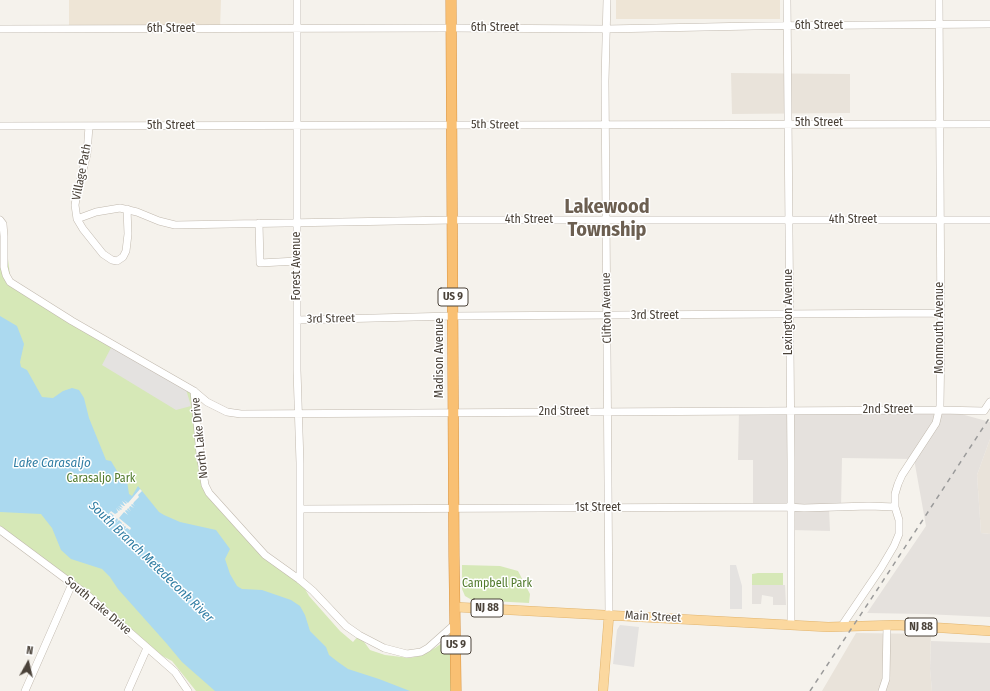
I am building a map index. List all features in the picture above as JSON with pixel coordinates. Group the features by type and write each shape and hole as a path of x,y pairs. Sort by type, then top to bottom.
{"highway":[{"name":"Madison Avenue","path":"450,0 456,691"}],"main road":[{"name":"Main Street","path":"455,607 841,627 887,626"},
{"path":"603,691 609,615"},
{"name":"NJ 88","path":"887,626 990,631"}],"street":[{"name":"Forest Avenue","path":"297,0 297,320 300,580"},
{"name":"Clifton Avenue","path":"607,0 606,219 609,615"},
{"name":"Lexington Avenue","path":"787,0 791,624"},
{"name":"Monmouth Avenue","path":"841,627 894,546 899,534 899,520 895,507 895,494 902,475 936,423 939,410 941,313 939,0"},
{"name":"6th Street","path":"0,29 606,29 990,24"},
{"name":"5th Street","path":"0,126 788,123 990,124"},
{"name":"Village Path","path":"89,126 87,154 77,193 77,219 96,212 120,208 127,209 159,222 175,225 188,224"},
{"path":"77,219 102,254 112,260 117,261 123,257 126,251 128,234 127,209"},
{"name":"4th Street","path":"188,224 606,219 990,220"},
{"name":"North Lake Drive","path":"0,220 4,236 4,267 10,282 194,391 200,454 205,485 209,493 265,555 313,591 346,626 372,642 397,652 407,654 421,652 428,648 456,624"},
{"path":"259,223 260,263 297,261"},
{"name":"3rd Street","path":"297,320 453,316 941,313"},
{"name":"2nd Street","path":"194,391 207,402 227,412 241,414 987,410"},
{"path":"987,410 990,402"},
{"name":"1st Street","path":"300,509 895,507"},
{"name":"South Lake Drive","path":"0,530 86,594 174,672 188,691"},
{"path":"25,691 72,584"},
{"path":"882,691 886,679 887,626"},
{"path":"128,691 147,648"}],"shaded area":[{"path":"69,0 221,0 220,29 69,29"},
{"path":"616,0 780,0 780,19 616,19"},
{"path":"731,73 850,74 850,113 732,114"},
{"path":"113,344 185,386 191,406 176,410 102,365"},
{"path":"943,409 990,422 990,439 977,475 981,533 990,534 990,617 867,613 926,526 914,459 842,458 841,508 829,508 830,531 792,530 791,509 753,509 753,460 738,460 739,410"},
{"path":"990,439 990,534 981,533 977,475"},
{"path":"730,565 736,565 742,586 742,609 730,609"},
{"path":"752,585 785,585 786,605 773,605 773,597 762,595 761,604 752,604"},
{"path":"620,625 639,627 634,667 613,664 617,630"},
{"path":"856,633 931,634 930,669 932,691 822,691"},
{"path":"931,641 990,643 990,691 932,691 930,669"}],"green space":[{"name":"Carasaljo Park","path":"0,220 4,227 11,283 194,391 205,485 265,555 300,580 309,596 340,631 353,642 359,635 370,650 385,655 410,658 419,656 442,643 445,633 451,648 452,691 196,691 172,661 147,648 86,594 0,530"},
{"name":"Campbell Park","path":"462,565 500,566 518,571 530,594 529,603 472,600 465,596 462,589"},
{"path":"783,573 783,585 752,585 752,574"}],"water":[{"name":"Lake Carasaljo","path":"0,316 17,326 24,344 20,362 21,367 27,370 42,397 53,398 63,391 72,388 79,390 84,398 89,418 106,460 111,461 117,471 122,474 127,481 129,494 132,496 138,486 159,512 164,515 180,522 216,530 230,549 225,559 230,574 237,586 242,589 262,590 291,600 300,606 305,615 310,631 326,647 329,655 338,662 348,669 410,691 215,691 182,662 102,569 71,559 61,550 52,528 41,514 0,512"}],"pier":[{"path":"140,489 142,491 133,504 135,506 132,504 131,505 134,508 130,506 129,508 131,511 128,508 127,510 130,512 125,511 128,515 124,512 119,518 131,528 130,530 127,528 124,530 126,527 125,526 121,528 124,525 123,524 120,527 122,523 119,520 116,523 118,520 117,518 114,522 116,518 115,517 112,520 114,516 111,513 107,516 111,511 115,514 117,513 116,508 119,511 120,510 117,507 121,510 122,509 118,506 123,508 120,504 125,506 122,501 126,504 127,503 124,500 128,503"}],"railway":[{"path":"810,691 990,417"}],"district":[{"name":"Lakewood Township","path":"607,218"}],"water label":[{"name":"South Branch Metedeconk River","path":"151,562"}]}
